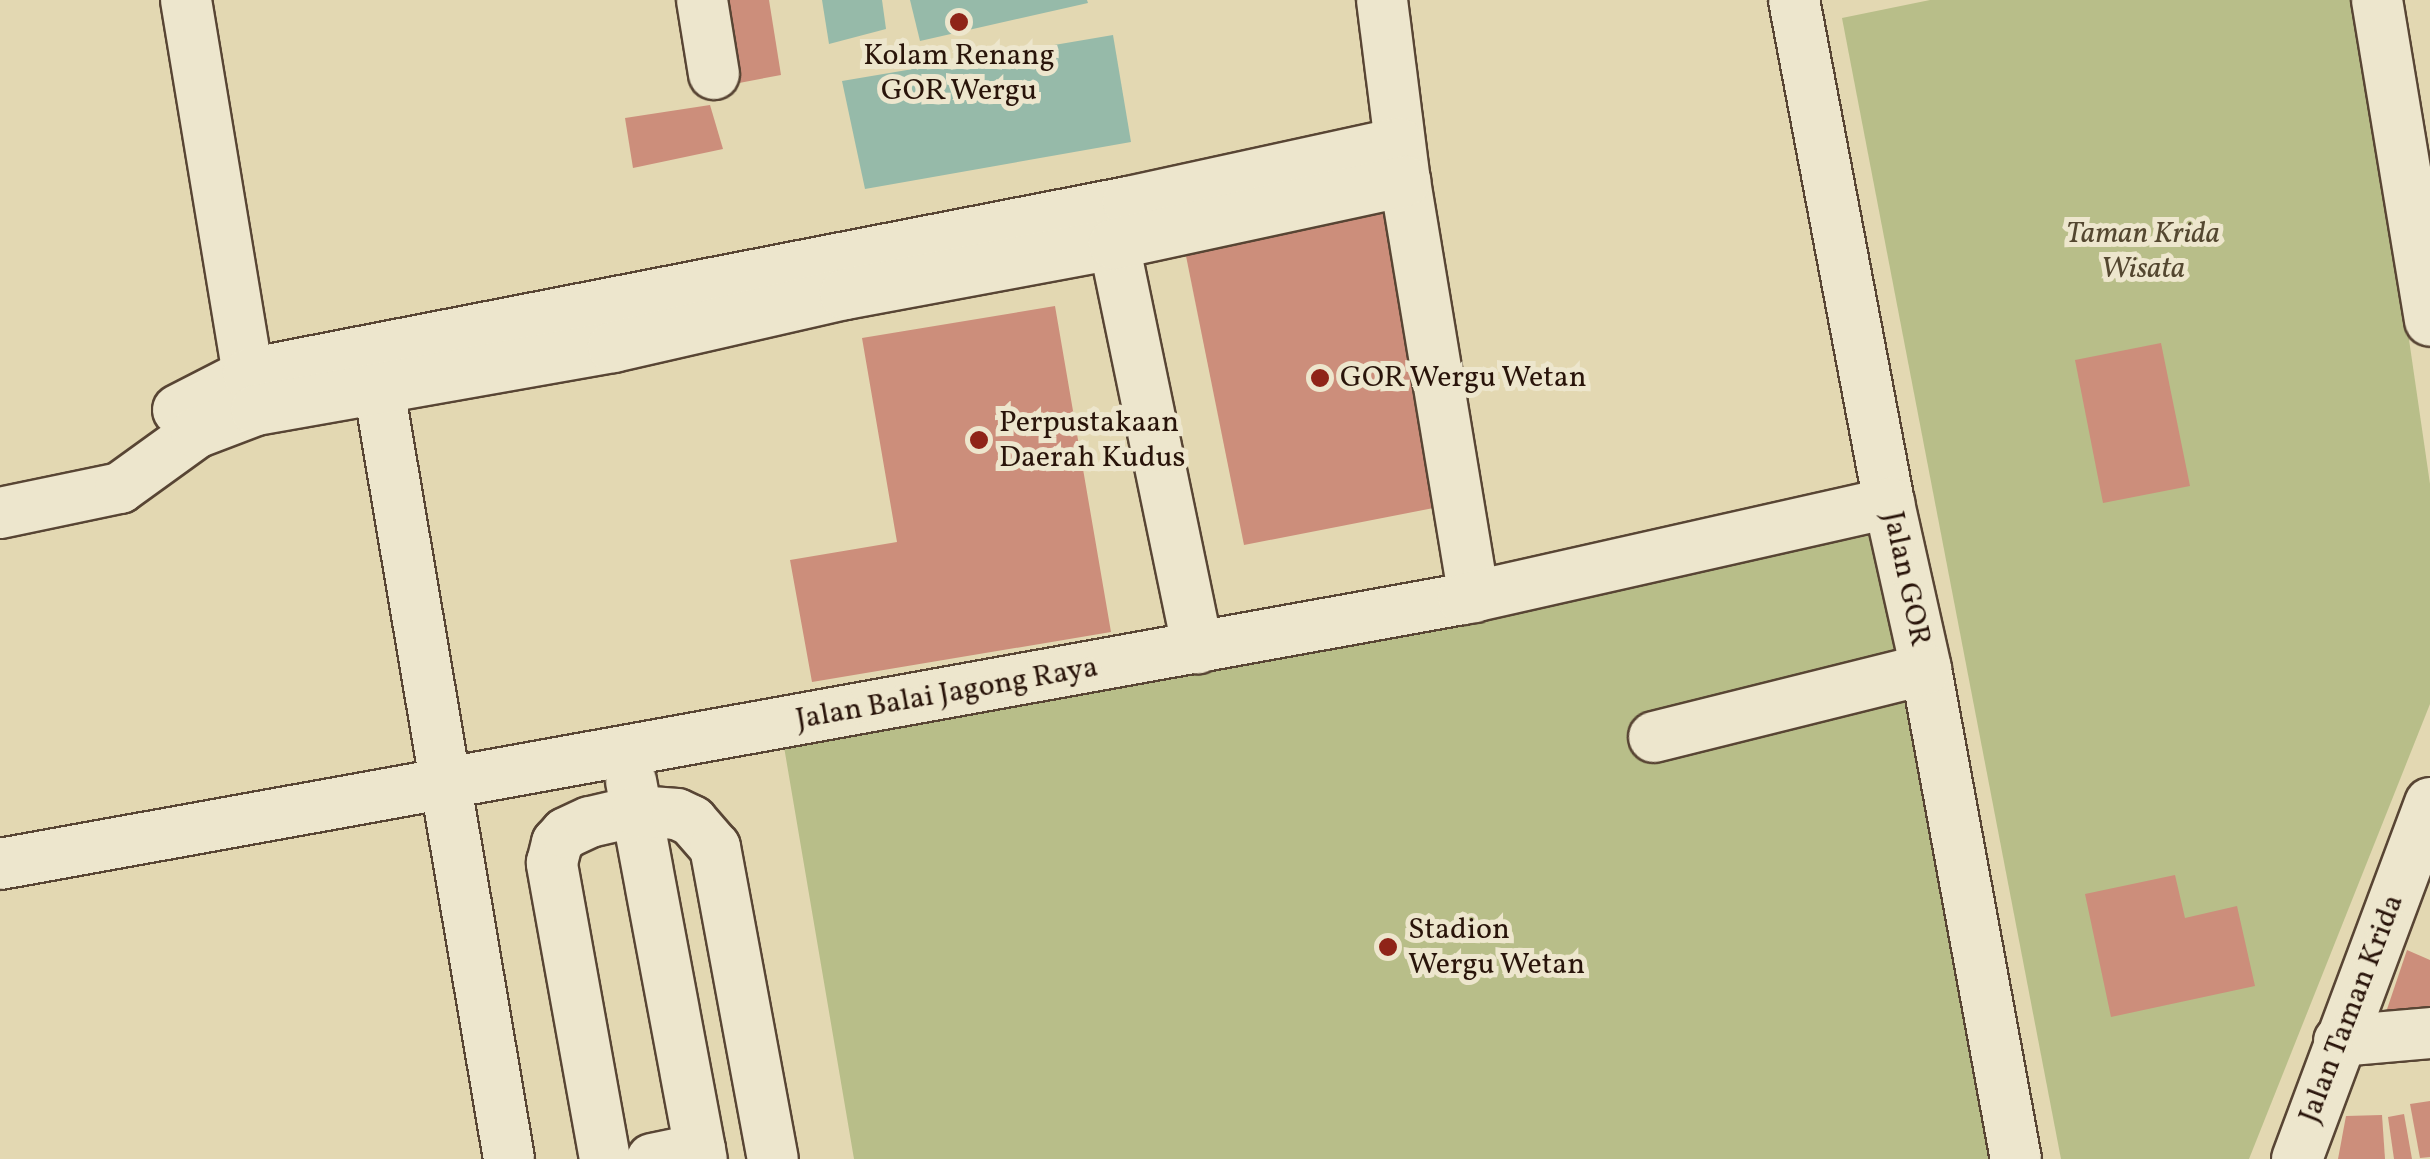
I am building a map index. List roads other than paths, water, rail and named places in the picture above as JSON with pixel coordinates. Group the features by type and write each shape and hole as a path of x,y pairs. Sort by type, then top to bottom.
{"street":[{"path":"186,0 248,374"},
{"path":"702,0 714,74"},
{"path":"1382,0 1402,162 1474,597"},
{"name":"Jalan GOR","path":"1794,0 1889,503 1926,669 2016,1159"},
{"path":"2377,0 2430,321"},
{"path":"0,481 83,466 107,456 198,398 248,374 376,372 614,348 845,294 1114,244 1402,162"},
{"path":"0,514 120,488 196,433 376,372 1128,202 1402,162"},
{"path":"1114,244 1198,648"},
{"path":"376,372 509,1159"},
{"name":"Jalan Balai Jagong Raya","path":"0,864 626,754 1474,597 1889,503"},
{"path":"1654,736 1926,669"},
{"path":"626,754 685,1156"},
{"name":"Jalan Taman Krida","path":"2297,1159 2430,803"},
{"path":"604,1159 552,863 557,843 566,832 590,822 637,812 678,814 692,821 715,848 774,1159"},
{"path":"2339,1041 2430,1033"}],"place":[{"name":"Kolam Renang GOR Wergu","path":"959,22"},
{"name":"GOR Wergu Wetan","path":"1320,378"},
{"name":"Perpustakaan Daerah Kudus","path":"979,440"},
{"name":"Stadion Wergu Wetan","path":"1388,947"}],"park label":[{"name":"Taman Krida Wisata","path":"2143,251"}]}
